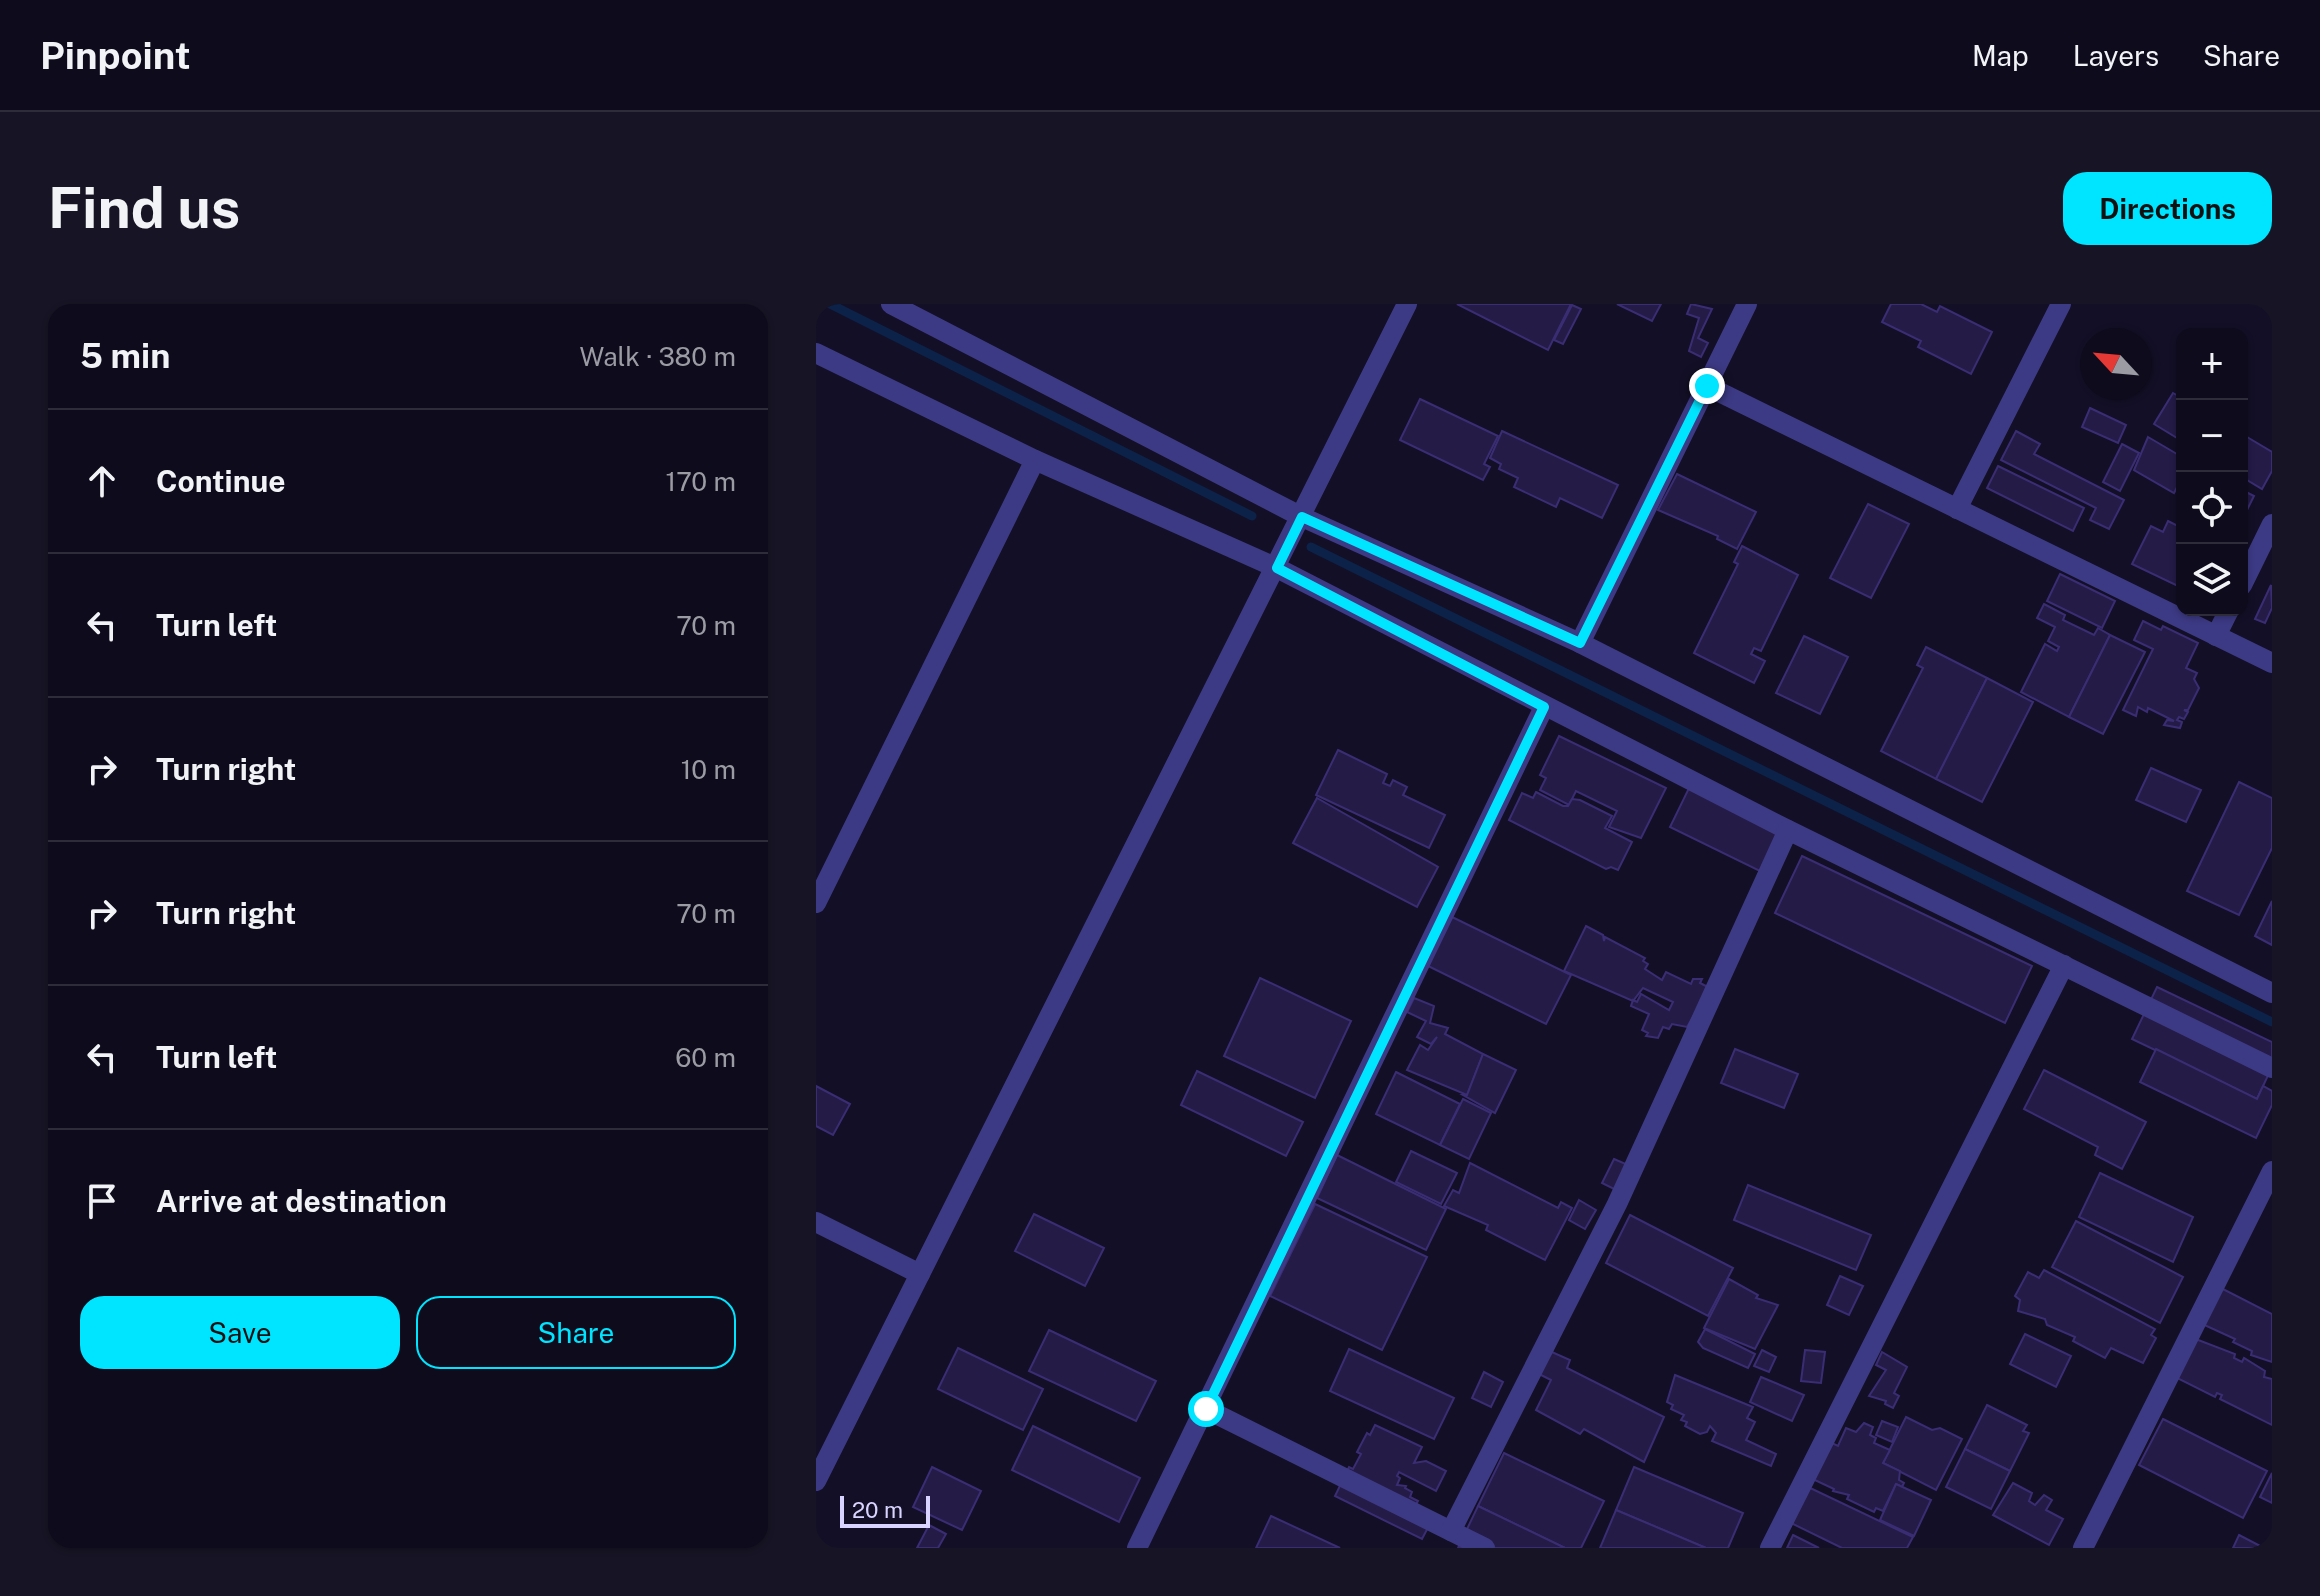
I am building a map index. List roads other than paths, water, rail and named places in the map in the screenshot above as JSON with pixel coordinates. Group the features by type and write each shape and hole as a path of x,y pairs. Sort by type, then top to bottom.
{"street":[{"path":"891,304 1302,517 1580,643 2272,993"},
{"path":"816,1481 1407,304"},
{"path":"1580,643 1747,304"},
{"path":"1957,509 2061,304"},
{"path":"818,358 1035,460 1277,568 1788,830 2272,1068"},
{"path":"1707,386 2272,663"},
{"path":"816,903 1035,460"},
{"path":"2248,573 2272,524"},
{"path":"2216,636 2226,616"},
{"path":"1137,1548 1544,707"},
{"path":"1451,1531 1617,1204 1788,830"},
{"path":"1770,1548 2064,965"},
{"path":"2083,1548 2272,1171"},
{"path":"816,1222 920,1274"},
{"path":"1206,1409 1485,1548"}],"waterway":[{"path":"830,304 1252,516"},
{"path":"1311,547 2272,1022"}]}
